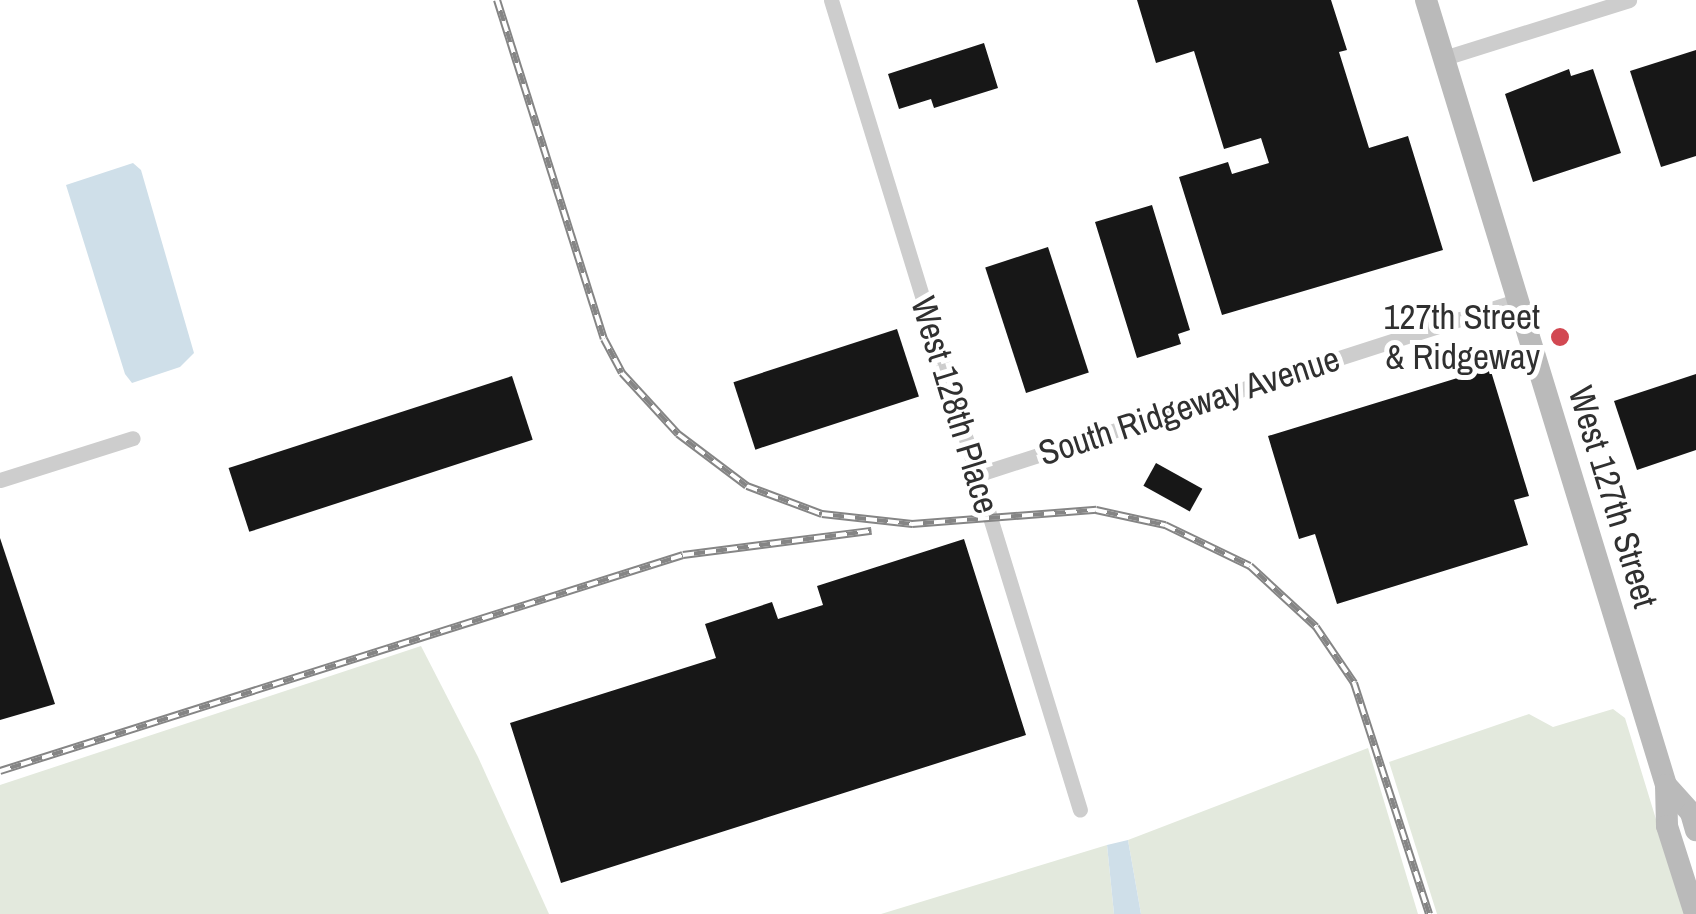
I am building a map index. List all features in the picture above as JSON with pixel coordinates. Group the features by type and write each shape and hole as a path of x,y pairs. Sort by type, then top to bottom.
{"main road":[{"name":"West 127th Street","path":"1426,0 1666,785 1668,826 1695,914"},
{"name":"West 127th Street","path":"1666,785 1691,813 1696,830"}],"street":[{"name":"West 128th Place","path":"831,0 1080,810"},
{"path":"1444,58 1629,0"},
{"name":"South Ridgeway Avenue","path":"976,475 1516,301"},
{"path":"0,480 133,438"}],"shaded area":[{"path":"133,163 141,170 194,353 180,367 132,383 125,374 66,185"},
{"path":"421,646 478,757 549,914 0,914 0,785"},
{"path":"1613,709 1625,718 1685,914 1437,914 1389,762 1529,714 1553,727"},
{"path":"1368,748 1418,914 1141,914 1128,840"},
{"path":"1128,840 1141,914 1114,914 1107,845"},
{"path":"1107,845 1114,914 881,914"}],"building":[{"path":"1137,0 1331,0 1347,50 1339,52 1369,148 1408,136 1443,250 1222,315 1179,177 1228,162 1232,174 1269,163 1261,138 1224,149 1194,51 1156,63"},
{"path":"984,43 998,88 934,108 931,99 899,109 888,74"},
{"path":"1696,50 1696,156 1661,167 1630,71"},
{"path":"1569,69 1571,76 1593,69 1621,153 1533,182 1505,94"},
{"path":"1152,205 1190,330 1178,334 1181,344 1137,358 1095,222"},
{"path":"1048,247 1089,373 1026,393 985,267"},
{"path":"897,329 919,397 755,450 733,382"},
{"path":"1490,368 1529,496 1514,500 1528,545 1337,604 1315,534 1299,539 1268,436"},
{"path":"1696,374 1696,450 1637,470 1614,401"},
{"path":"512,376 533,440 249,532 229,468"},
{"path":"1156,463 1202,489 1190,511 1143,486"},
{"path":"0,538 55,704 0,720"},
{"path":"964,539 1026,735 561,883 510,723 716,658 705,624 772,602 778,619 823,605 817,586"}],"railway":[{"path":"497,0 604,339 622,373 678,434 747,486 822,514 912,524 1096,510 1165,525 1250,566 1316,627 1354,683 1429,914"},
{"path":"0,771 683,555 871,531"}],"place":[{"name":"127th Street & Ridgeway","path":"1560,337"}]}
